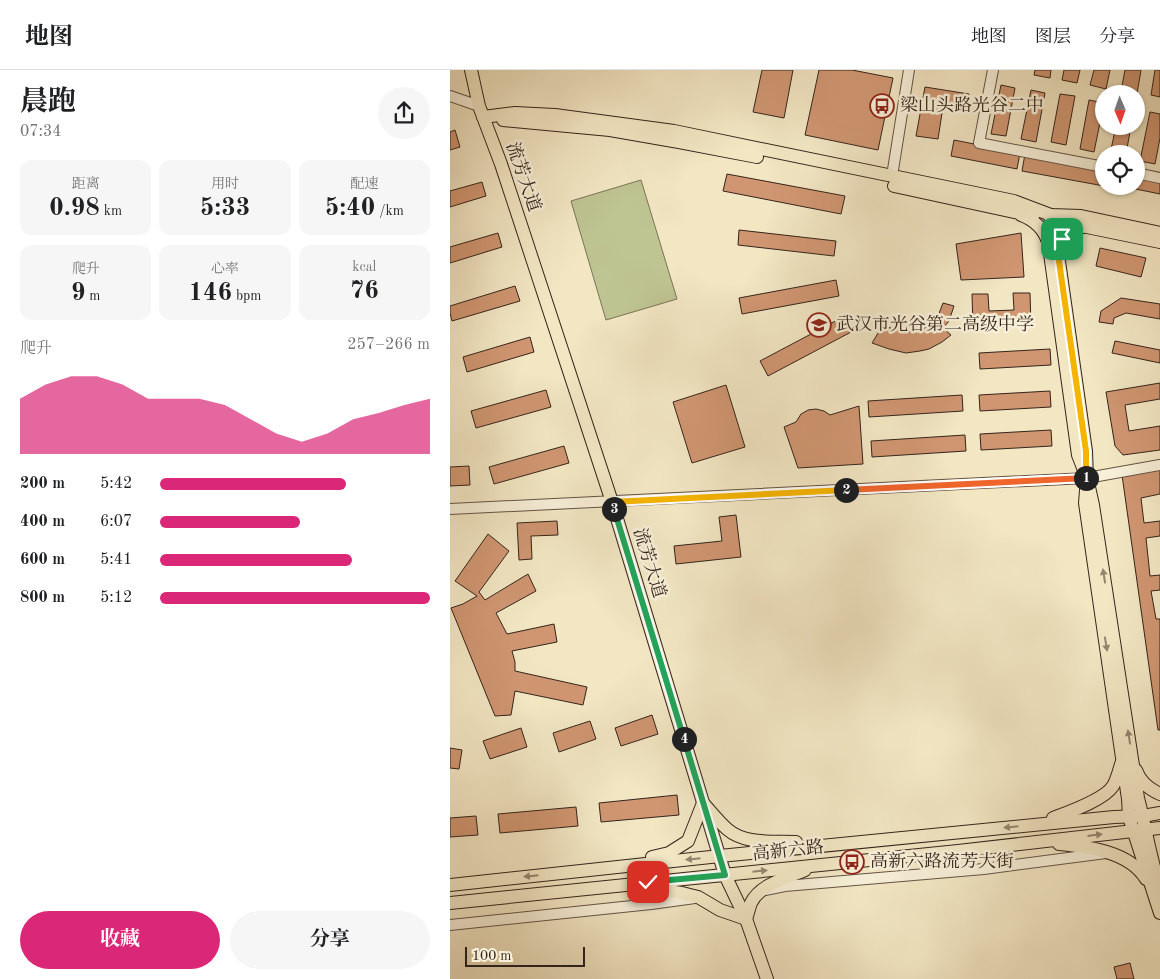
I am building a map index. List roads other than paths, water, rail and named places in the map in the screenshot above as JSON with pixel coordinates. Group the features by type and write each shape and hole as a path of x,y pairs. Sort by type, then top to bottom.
{"main road":[{"name":"流芳大道","path":"471,70 481,111 612,502 725,875 746,919 767,979"},
{"path":"481,111 555,115 674,131 1014,201 1086,226 1160,242"},
{"path":"481,111 679,142 1014,212 1081,216 1160,233"},
{"path":"1014,212 1029,218 1043,230 1054,252 1078,456 1086,478 1085,503 1128,759 1143,816 1140,830"},
{"path":"1051,215 1049,246 1054,252"},
{"path":"1054,252 1066,233 1086,226"},
{"path":"1128,759 1147,787 1160,794"},
{"path":"1128,759 1129,816 1140,830 1151,858 1160,913"},
{"path":"1031,825 1071,812 1097,800 1112,788 1118,774 1128,759"},
{"path":"619,867 668,853 688,841 703,803 728,830 738,837 757,840 843,844"},
{"name":"高新六路","path":"450,885 720,856 1160,813"},
{"name":"高新六路","path":"450,903 1160,828"},
{"path":"1031,842 1085,847 1109,853 1126,860 1157,886"},
{"path":"1157,886 1160,863"},
{"path":"619,885 682,893 698,897 720,910 746,919 751,903 760,891 776,882 818,865"}],"street":[{"path":"892,176 909,70"},
{"path":"993,70 979,143 1095,165"},
{"path":"450,96 481,111"},
{"path":"1145,175 1160,178"},
{"path":"450,509 1086,478 1160,465"},
{"path":"760,891 785,886 984,869 1109,853"},
{"path":"450,925 652,904 698,897"}],"place":[{"name":"梁山头路光谷二中","path":"882,106"},
{"name":"武汉市光谷第二高级中学","path":"819,325"},
{"name":"高新六路流芳大街","path":"852,862"}]}
